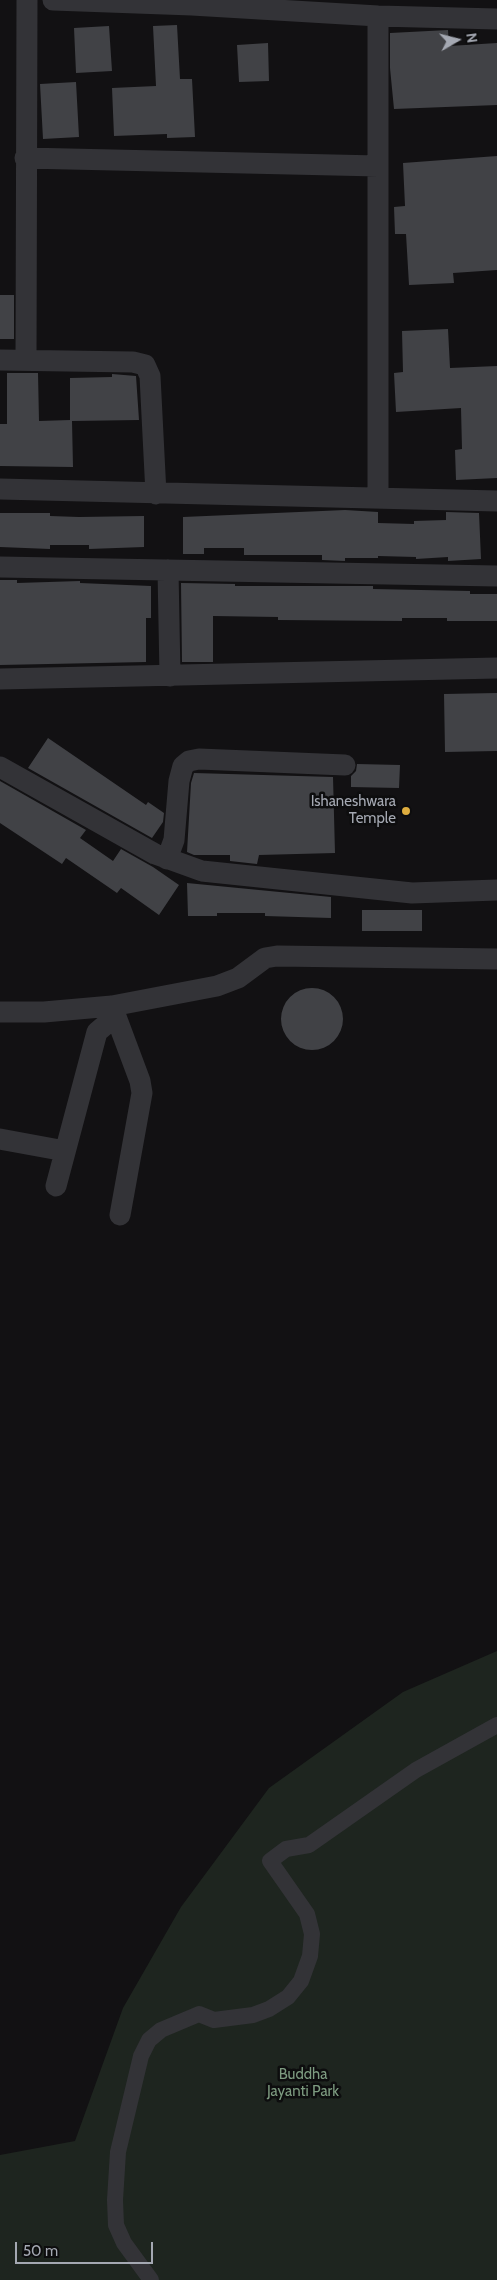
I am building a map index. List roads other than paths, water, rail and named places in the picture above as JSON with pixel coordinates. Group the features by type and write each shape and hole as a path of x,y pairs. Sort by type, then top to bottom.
{"street":[{"path":"26,360 25,158 27,0"},
{"path":"53,0 192,2 378,16 497,19"},
{"path":"378,16 378,497"},
{"path":"25,158 378,166"},
{"path":"0,360 132,362 145,365 150,376 156,494"},
{"path":"0,490 497,501"},
{"path":"0,567 497,576"},
{"path":"168,570 170,676"},
{"path":"0,678 497,668"},
{"path":"166,859 174,840 177,825 179,781 183,766 190,761 199,759 346,765"},
{"path":"0,767 166,859 202,871 402,892 449,894 497,890"},
{"path":"0,1012 114,1011 217,986 238,978 265,958 277,956 497,959"},
{"path":"56,1186 97,1032 114,1011"},
{"path":"114,1011 140,1080 142,1093 120,1215"},
{"path":"0,1138 65,1150"},
{"path":"151,2280 124,2243 116,2225 115,2200 118,2152 141,2056 149,2040 161,2030 199,2014 214,2020 253,2015 269,2009 288,1997 301,1981 310,1956 312,1934 307,1914 270,1861 286,1849 309,1845 416,1770 497,1725"}],"place":[{"name":"Ishaneshwara Temple","path":"406,811"}],"park label":[{"name":"Buddha Jayanti Park","path":"303,2084"}]}
